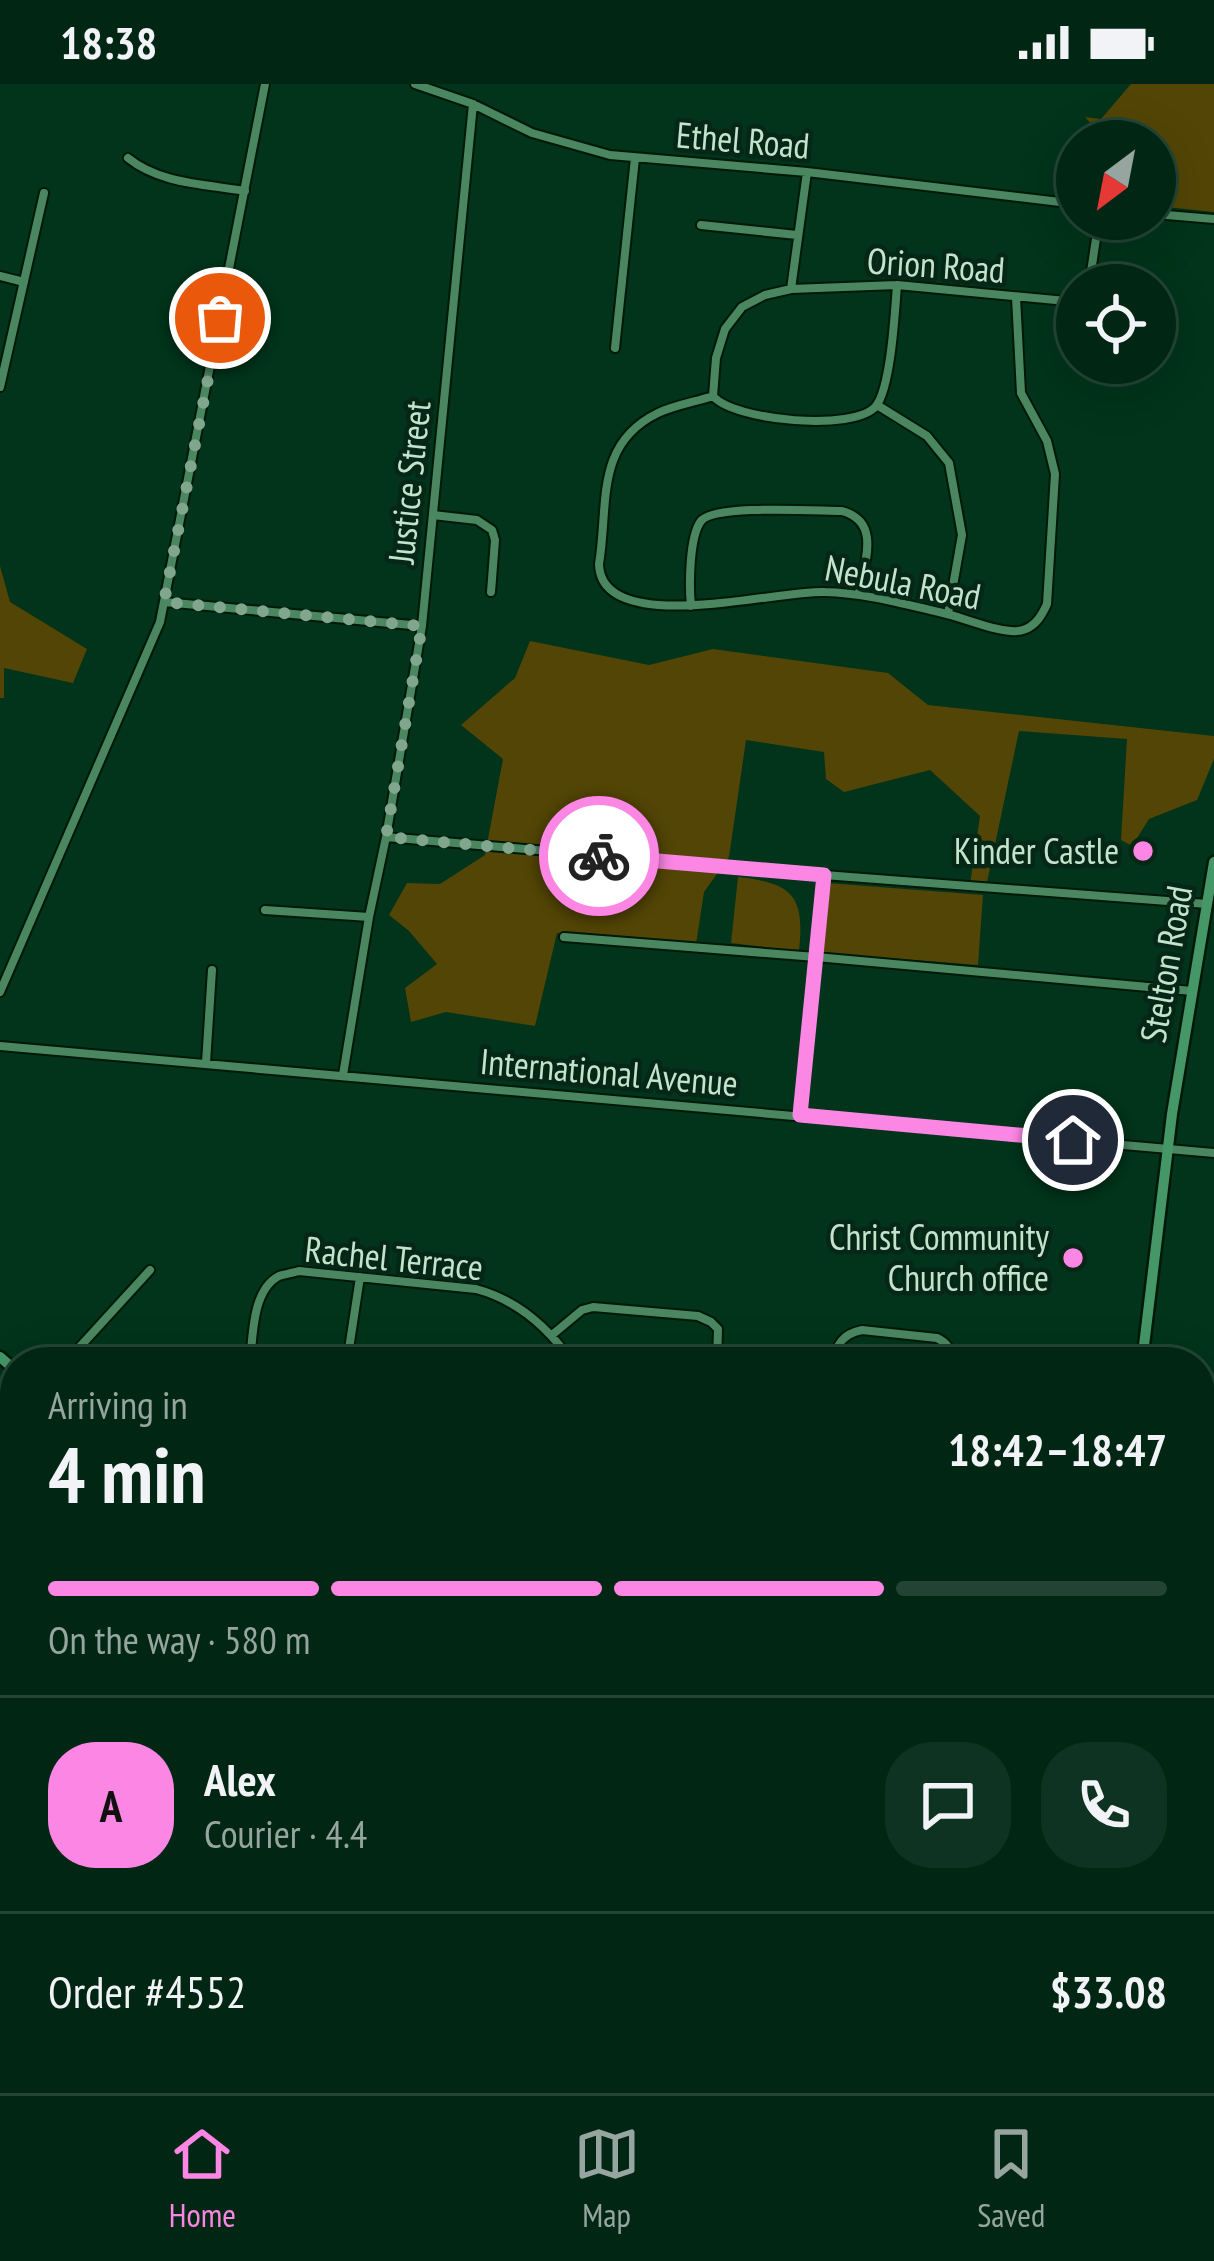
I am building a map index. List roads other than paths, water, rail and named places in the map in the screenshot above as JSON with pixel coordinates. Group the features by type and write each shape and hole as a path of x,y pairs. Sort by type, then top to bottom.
{"main road":[{"name":"Stelton Road","path":"1144,1347 1167,1149 1214,862"}],"street":[{"path":"0,992 160,622 266,84"},
{"name":"Ethel Road","path":"416,84 574,147 635,158 807,172 1056,202"},
{"name":"Justice Street","path":"343,1076 422,626 473,104"},
{"path":"128,158 158,177 245,190"},
{"path":"615,348 635,158"},
{"path":"807,172 791,289 753,300 733,317 720,340 712,396 723,406 786,421 854,417 877,405 891,352 897,285"},
{"path":"0,387 44,194"},
{"path":"1176,216 1214,219"},
{"path":"701,225 797,235"},
{"path":"0,276 24,282"},
{"name":"Orion Road","path":"791,289 897,285 1056,300"},
{"name":"Nebula Road","path":"712,396 661,412 617,447 610,464 598,563 603,581 621,596 656,607 801,591 860,594 1013,632 1023,630 1038,621 1047,604 1054,474 1048,441 1021,393 1016,297"},
{"path":"877,405 927,436 949,464 962,535 949,614"},
{"path":"691,606 690,579 699,525 710,514 732,511 842,511 856,516 868,538 860,594"},
{"path":"433,514 476,520 492,530 491,592"},
{"path":"164,602 422,626"},
{"path":"386,837 1207,904"},
{"path":"800,1115 824,875"},
{"path":"265,910 369,917"},
{"path":"564,938 1192,991"},
{"path":"206,1063 212,970"},
{"name":"International Avenue","path":"0,1046 1214,1153"},
{"path":"80,1347 150,1270"},
{"name":"Rachel Terrace","path":"252,1347 257,1310 267,1286 280,1275 299,1271 494,1294 533,1318 560,1347"},
{"path":"349,1347 360,1277"},
{"path":"552,1336 582,1310 593,1307 698,1316 718,1329 717,1347"},
{"path":"837,1347 851,1332 862,1330 937,1338 948,1347"}],"place":[{"name":"Kinder Castle","path":"1143,851"},
{"name":"Christ Community Church office","path":"1073,1258"}]}
